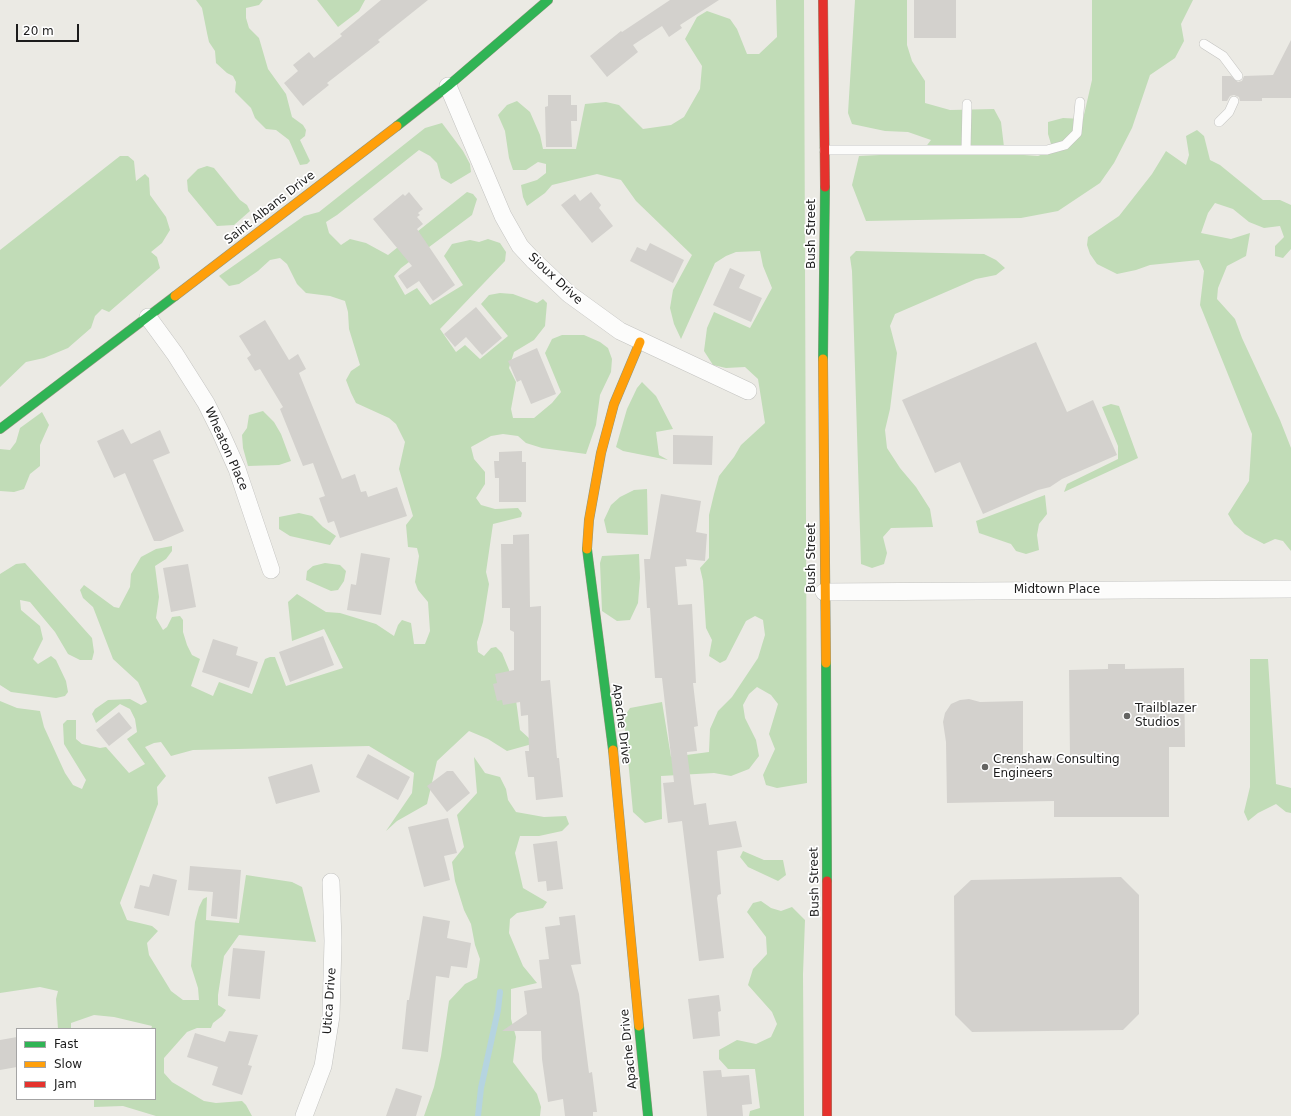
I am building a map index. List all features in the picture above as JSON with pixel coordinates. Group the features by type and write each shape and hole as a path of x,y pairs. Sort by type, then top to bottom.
{"street":[{"name":"Saint Albans Drive","path":"0,429 448,86 548,0"},
{"name":"Bush Street","path":"823,0 824,592 828,961 827,1116"},
{"name":"Sioux Drive","path":"448,86 503,216 520,246 569,294 598,317 640,342 748,391"},
{"name":"Wheaton Place","path":"148,317 175,354 206,403 220,431 237,469 271,570"},
{"name":"Apache Drive","path":"640,342 614,404 601,453 589,520 587,549 612,745 627,916 648,1116"},
{"name":"Midtown Place","path":"824,592 1291,588"},
{"name":"Utica Drive","path":"304,1116 323,1066 331,1016 333,941 331,882"}],"lane":[{"path":"1204,44 1223,56 1238,76"},
{"path":"1219,122 1229,112 1234,101"},
{"path":"824,150 1047,150 1065,145 1077,133 1080,102"},
{"path":"966,150 967,104"}],"green space":[{"path":"196,0 263,0 259,5 246,8 246,18 249,28 259,38 268,69 286,94 292,117 303,125 306,130 305,136 300,140 310,161 307,164 300,165 289,140 276,130 266,129 255,118 251,108 235,92 236,82 233,76 227,73 216,63 215,51 209,42 202,8"},
{"path":"317,0 365,0 359,11 338,27"},
{"path":"776,0 804,0 807,783 777,788 766,785 763,775 775,749 769,734 778,704 771,695 757,687 749,694 743,705 745,718 756,740 759,756 749,769 731,776 714,773 661,776 662,819 645,823 633,812 624,717 630,708 662,702 671,757 709,752 710,729 718,711 732,697 758,658 765,635 763,620 755,616 746,621 726,660 720,663 709,656 712,640 706,628 703,581 700,568 709,558 709,515 714,494 719,476 734,457 741,445 765,423 758,379 745,367 726,368 713,365 704,351 707,328 714,312 750,328 772,288 763,266 760,251 736,252 726,256 715,263 681,339 674,324 670,308 673,290 692,255 636,201 621,180 597,174 552,185 545,193 527,206 523,197 521,185 537,180 546,173 546,164 538,162 526,170 513,170 509,158 505,131 498,115 507,105 517,101 530,112 540,135 543,149 576,149 585,104 606,102 619,105 643,129 671,125 684,117 700,89 702,66 685,39 697,17 707,11 730,19 737,29 747,54 759,54 777,37"},
{"path":"855,0 907,0 907,45 912,61 925,81 925,103 950,110 994,109 1001,122 1004,147 1010,154 1038,156 1048,152 1051,144 1048,134 1048,122 1063,118 1083,119 1092,80 1092,0 1193,0 1181,24 1184,41 1175,58 1150,75 1132,128 1114,163 1100,183 1058,211 1021,218 866,221 852,185 859,156 921,153 931,140 908,132 885,131 852,124 848,113"},
{"path":"442,123 463,151 470,164 471,172 451,184 441,178 437,163 430,156 419,150 326,222 329,233 341,245 350,239 366,243 388,255 467,192 473,194 477,199 472,215 401,268 394,276 405,295 417,288 430,305 463,285 444,256 452,244 470,240 479,242 488,239 500,243 506,252 505,261 440,329 456,352 465,345 480,359 508,336 481,304 489,295 500,293 513,294 537,303 543,299 547,303 545,326 534,340 514,352 509,368 516,382 511,409 513,418 534,418 552,403 561,392 545,353 552,339 562,335 584,335 600,342 608,348 612,359 611,372 600,395 596,425 586,454 542,448 526,443 518,436 503,434 491,436 471,447 474,459 485,472 485,484 476,498 481,505 495,509 518,508 522,513 521,517 493,524 486,572 489,584 483,622 477,642 478,652 484,656 491,648 496,647 502,653 509,670 516,700 520,730 530,739 532,744 507,751 488,739 469,731 437,761 427,804 397,821 386,831 412,793 414,773 369,746 193,750 171,756 161,742 145,747 166,776 157,787 158,804 120,903 127,920 152,926 158,931 147,943 149,955 171,991 183,1000 199,1000 198,988 191,966 195,922 199,907 203,899 207,897 206,920 239,923 246,875 292,882 302,887 316,942 239,935 224,956 218,995 218,1005 226,1010 222,1016 213,1023 211,1028 197,1028 187,1032 164,1058 164,1073 172,1082 204,1101 216,1103 242,1101 252,1116 156,1116 123,1106 94,1107 94,1100 156,1100 156,1028 114,1017 94,1015 71,1023 71,1028 58,1028 56,999 58,991 40,987 0,993 0,701 17,708 40,711 44,727 65,773 73,785 82,789 86,780 64,744 63,724 67,720 76,720 76,739 82,744 100,748 106,747 129,773 145,764 127,739 137,732 135,719 130,709 120,704 96,723 92,714 95,709 108,700 130,699 141,705 147,702 138,682 113,659 93,607 83,598 80,590 84,585 114,607 119,608 130,587 131,574 141,557 156,549 172,546 172,551 166,559 155,566 159,597 156,618 163,630 167,627 172,617 180,616 183,620 183,632 187,645 192,655 200,659 191,686 213,696 219,682 252,694 265,659 270,657 275,657 286,686 343,668 324,629 292,641 288,602 297,594 326,612 340,613 376,624 394,636 398,625 402,620 411,623 414,644 425,644 430,631 428,602 418,590 415,582 419,556 417,548 408,547 406,525 413,516 399,469 405,442 396,424 389,418 356,403 351,393 346,380 351,371 360,365 349,329 348,312 345,301 330,296 306,293 297,284 287,264 280,258 270,260 258,271 239,284 229,286 219,276 304,216 319,212 425,128"},
{"path":"1197,130 1204,136 1210,160 1220,165 1263,200 1280,200 1291,205 1291,249 1283,258 1275,256 1275,246 1284,237 1280,226 1264,228 1249,222 1233,209 1215,203 1208,213 1201,233 1231,239 1250,233 1246,256 1227,266 1218,288 1217,299 1235,319 1291,448 1291,551 1283,541 1275,539 1264,544 1245,534 1234,524 1228,514 1249,481 1252,434 1200,305 1204,271 1199,260 1150,265 1117,274 1097,264 1090,254 1087,245 1088,237 1119,216 1152,174 1166,151 1186,165 1189,155 1186,136"},
{"path":"120,156 128,156 134,161 136,181 145,174 149,178 150,195 166,217 170,230 162,243 151,252 157,257 160,268 109,312 102,309 95,316 91,328 68,348 44,358 26,362 0,387 0,250"},
{"path":"207,166 214,168 240,200 247,205 250,211 234,225 217,226 188,191 187,180 198,169"},
{"path":"856,251 984,254 996,260 1005,268 996,275 976,279 895,314 890,326 897,353 890,409 885,430 887,448 900,468 916,487 930,509 933,527 891,528 883,537 887,553 884,564 872,568 861,564 852,271 850,257"},
{"path":"642,382 656,396 673,429 656,432 659,455 668,460 623,451 616,447 627,409 637,388"},
{"path":"1111,404 1119,406 1138,458 1064,492 1067,484 1118,459 1118,446 1102,407"},
{"path":"263,411 274,422 281,434 291,461 279,465 248,466 243,448 242,435 247,428 249,415"},
{"path":"42,412 49,425 40,445 40,466 30,474 24,489 14,492 0,491 0,449 10,450 16,442 20,428"},
{"path":"647,489 648,535 607,533 604,520 611,505 620,497 634,490"},
{"path":"1045,495 1047,514 1039,524 1037,535 1039,550 1026,554 1016,551 1011,544 979,533 976,521"},
{"path":"299,513 312,516 323,527 336,536 330,545 290,536 279,529 279,517"},
{"path":"639,554 640,578 638,603 630,620 617,621 602,611 600,563 602,556"},
{"path":"25,563 92,638 94,652 92,660 80,660 68,654 55,632 30,602 20,600 21,610 40,626 43,639 33,659 38,664 51,656 56,660 66,681 68,692 65,696 56,698 11,692 0,685 0,574 16,564"},
{"path":"325,563 340,565 346,571 344,581 338,590 331,591 306,580 307,571 313,566"},
{"path":"1250,659 1268,659 1276,784 1291,788 1291,813 1286,812 1276,804 1258,813 1248,821 1244,812 1250,787"},
{"path":"474,757 485,773 500,777 506,789 508,800 516,812 544,817 566,816 569,824 562,831 539,836 520,836 515,853 523,888 547,902 543,908 517,913 510,919 509,933 523,966 537,983 511,989 511,1019 516,1037 513,1062 537,1094 541,1107 540,1116 424,1116 434,1087 441,1056 449,1001 465,984 477,978 480,959 475,945 471,924 464,910 455,881 452,862 464,847 457,815 477,793"},
{"path":"743,851 764,860 783,860 786,875 778,881 748,867 740,857"},
{"path":"761,901 771,908 781,911 792,907 805,920 803,974 804,1116 749,1116 750,1111 760,1108 755,1069 728,1069 719,1059 719,1050 737,1040 756,1044 771,1037 777,1024 772,1012 748,985 753,969 767,954 766,937 747,912 753,903"}],"building":[{"path":"381,0 428,0 378,40 380,42 327,83 329,85 303,106 284,83 298,71 293,65 309,52 314,58 342,36 340,34"},
{"path":"670,0 719,0 680,25 682,28 669,37 662,26 633,45 638,52 607,77 590,56 621,31 622,32"},
{"path":"914,0 956,0 956,38 914,38"},
{"path":"1291,40 1291,98 1262,98 1262,101 1240,101 1239,97 1234,95 1230,96 1227,101 1222,101 1222,76 1231,76 1238,82 1242,81 1244,76 1273,75"},
{"path":"548,95 571,95 571,105 577,105 577,121 571,121 572,147 546,147 545,107 548,106"},
{"path":"409,192 423,209 418,213 420,215 417,217 423,224 417,229 455,285 433,301 419,281 407,289 398,276 412,266 373,219 403,194 405,196"},
{"path":"591,192 601,205 599,208 613,226 592,243 561,205 575,194 580,201"},
{"path":"650,243 684,260 673,283 630,261 637,247 646,251"},
{"path":"730,268 745,275 739,288 762,298 751,322 713,305"},
{"path":"476,307 502,338 482,355 466,337 455,347 444,334"},
{"path":"265,320 289,360 298,354 306,369 299,373 342,479 355,474 361,492 366,491 368,497 397,487 407,516 340,538 334,521 328,523 319,498 325,496 313,463 303,466 280,409 283,407 260,369 255,371 247,358 251,355 239,336"},
{"path":"1036,342 1067,412 1093,400 1117,455 1062,479 1050,487 1038,490 983,514 960,462 935,473 902,400"},
{"path":"537,348 556,394 531,404 521,380 517,382 508,361"},
{"path":"123,429 131,444 160,430 170,453 153,460 184,531 161,541 154,541 125,473 114,478 97,441"},
{"path":"673,435 713,436 712,465 673,464"},
{"path":"522,451 522,462 526,462 526,502 499,502 499,478 495,478 494,461 499,461 499,452"},
{"path":"661,494 701,501 696,532 707,534 705,561 686,559 687,566 675,567 678,605 692,604 696,683 693,683 698,726 694,727 697,751 687,752 694,805 706,803 709,825 736,821 742,847 717,851 721,894 718,895 717,898 724,958 699,961 682,821 668,823 663,783 674,782 662,678 655,678 650,608 647,608 644,559 650,559"},
{"path":"529,534 530,607 541,606 541,681 550,680 557,758 559,758 563,797 536,800 534,777 528,777 525,751 529,751 528,715 521,716 520,702 503,705 502,700 497,701 493,684 497,683 495,674 514,670 514,632 510,630 510,608 502,608 501,544 513,544 513,535"},
{"path":"361,553 390,558 381,615 347,610 351,584 356,585"},
{"path":"188,564 196,607 171,612 163,568"},
{"path":"323,636 334,665 290,682 279,652"},
{"path":"213,639 238,647 236,655 258,662 249,688 202,672"},
{"path":"1108,664 1125,664 1125,669 1184,668 1185,747 1169,747 1169,817 1054,817 1054,801 947,803 946,742 943,722 945,713 951,704 960,700 969,699 980,702 1023,701 1023,758 1070,758 1069,670 1108,669"},
{"path":"119,712 132,728 109,746 96,730"},
{"path":"368,754 410,777 398,800 356,777"},
{"path":"312,764 320,792 276,804 268,777"},
{"path":"447,771 453,771 470,793 447,812 427,786"},
{"path":"448,818 457,853 444,856 450,880 424,887 408,827"},
{"path":"557,841 563,889 547,891 546,881 538,882 533,844"},
{"path":"190,866 241,870 237,919 211,916 213,892 188,890"},
{"path":"153,874 177,880 169,916 134,908 140,885 149,887"},
{"path":"1121,877 1139,895 1139,1014 1123,1030 972,1032 955,1015 954,896 971,880"},
{"path":"575,915 581,964 571,965 579,994 589,1073 592,1072 597,1112 593,1112 593,1116 565,1116 563,1099 548,1102 542,1059 541,1031 502,1031 527,1014 524,991 542,988 539,960 549,959 545,927 560,925 559,917"},
{"path":"423,916 450,921 447,938 471,943 467,968 451,966 449,978 436,976 428,1052 402,1049 407,1000 409,1000"},
{"path":"233,948 265,951 260,999 228,996"},
{"path":"719,995 721,1011 718,1012 720,1036 693,1039 688,999"},
{"path":"229,1031 258,1035 248,1065 252,1066 242,1095 212,1085 218,1067 187,1057 195,1033 225,1042"},
{"path":"16,1037 16,1067 0,1070 0,1040"},
{"path":"721,1070 722,1077 749,1075 752,1104 742,1105 743,1116 707,1116 703,1071"},
{"path":"396,1088 422,1096 416,1116 386,1116"}],"waterway":[{"path":"478,1116 481,1088 498,1010 500,992"}],"traffic: fast":[{"path":"397,126 448,86 548,0"},
{"path":"823,359 825,187"},
{"path":"0,429 175,296"},
{"path":"587,549 613,750"},
{"path":"826,663 827,881"},
{"path":"639,1026 648,1116"}],"traffic: slow":[{"path":"175,296 397,126"},
{"path":"587,549 589,520 601,453 614,404 640,342"},
{"path":"823,359 826,663"},
{"path":"613,750 639,1026"}],"traffic: jam":[{"path":"823,0 825,187"},
{"path":"827,881 827,1116"}],"place":[{"name":"Trailblazer Studios","path":"1127,716"},
{"name":"Crenshaw Consulting Engineers","path":"985,767"}]}
